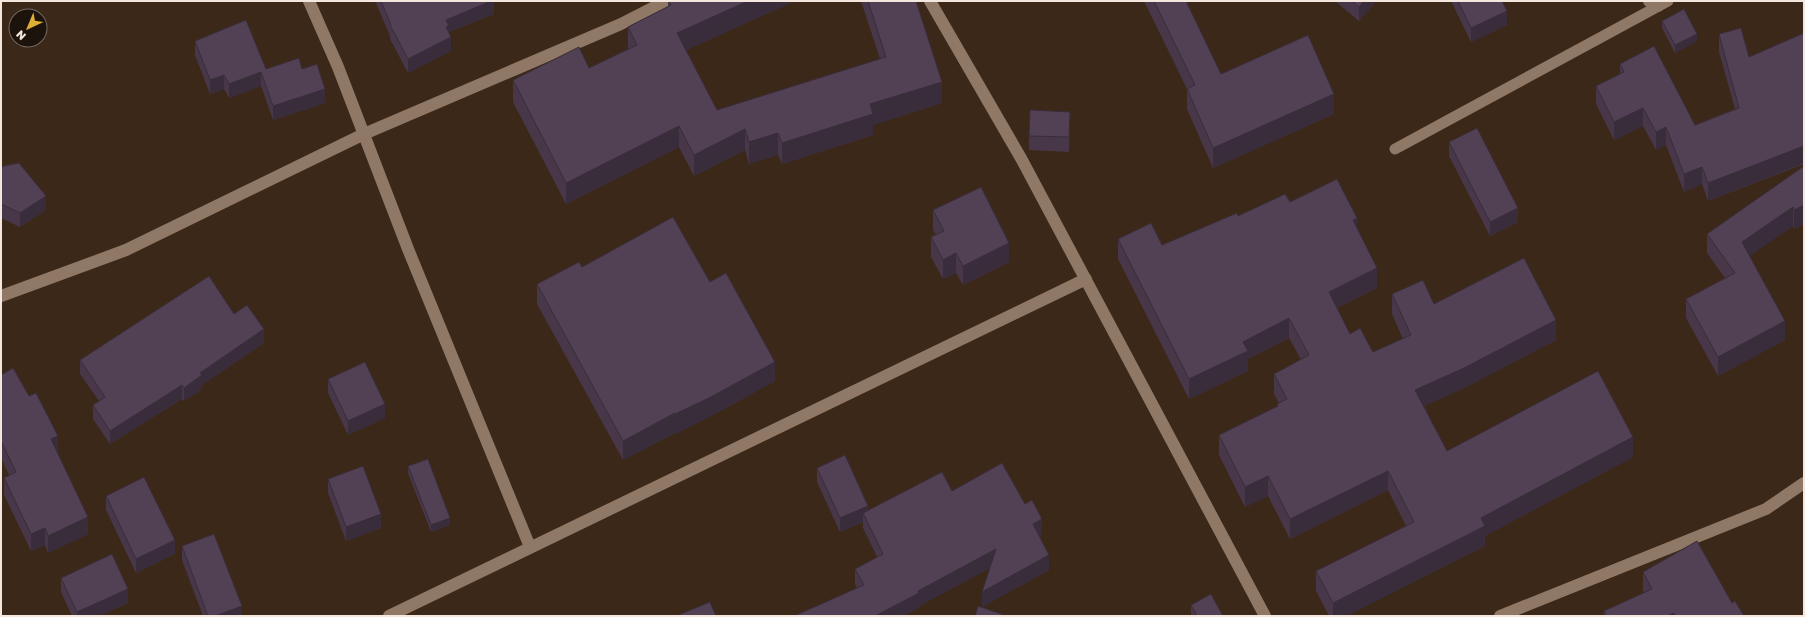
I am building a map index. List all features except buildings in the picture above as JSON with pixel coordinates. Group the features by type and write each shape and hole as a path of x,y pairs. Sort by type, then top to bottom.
{"street":[{"path":"309,1 338,67 408,249 530,547"},
{"path":"1,296 126,250 364,134 621,24 666,1"},
{"path":"930,1 1022,160 1265,616"},
{"path":"389,616 1086,279"},
{"path":"1500,616 1766,509 1804,483"}],"lane":[{"path":"1395,149 1658,3"}]}
